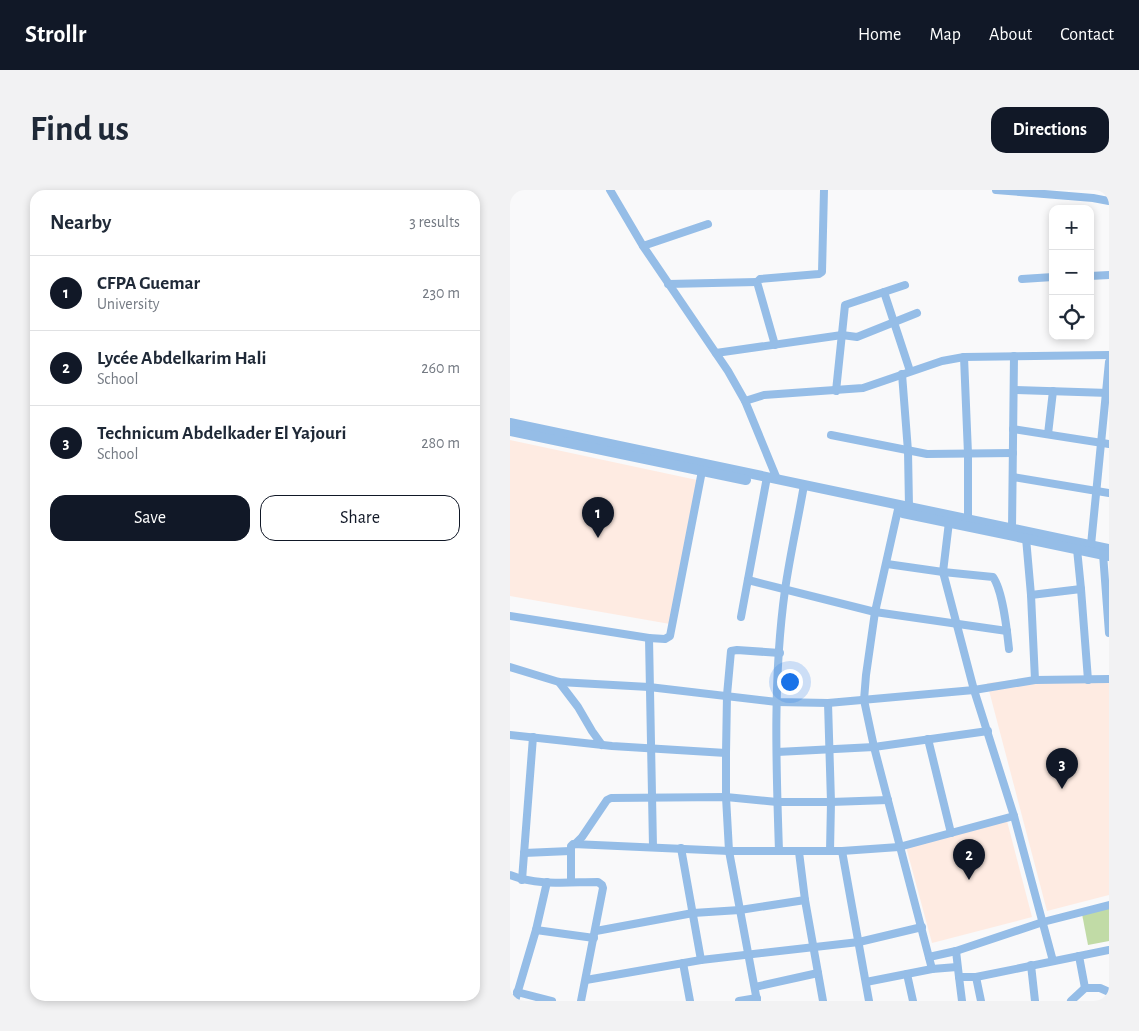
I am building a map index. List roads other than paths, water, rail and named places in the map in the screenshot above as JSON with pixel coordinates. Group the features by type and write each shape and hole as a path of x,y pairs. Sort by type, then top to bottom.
{"street":[{"path":"610,190 643,246 716,353 745,401 770,480 741,617"},
{"path":"668,284 757,282 760,279 819,274 822,272 824,190"},
{"path":"996,190 1109,201"},
{"path":"643,246 708,224"},
{"path":"1094,276 1109,275"},
{"path":"1022,279 1049,278"},
{"path":"757,282 775,344"},
{"path":"836,391 845,305 905,285"},
{"path":"884,292 895,322 906,373 908,451 902,508 875,612 864,700 899,847 932,969"},
{"path":"716,353 842,335 857,336 917,313"},
{"path":"745,401 764,396 862,388 942,361 964,357 1109,355"},
{"path":"1012,528 1014,356"},
{"path":"964,357 968,454 968,519"},
{"path":"1091,545 1096,491 1105,443 1109,362"},
{"path":"1014,390 1108,393"},
{"path":"1048,434 1053,391"},
{"path":"510,423 804,488 968,519 1091,545 1107,553"},
{"path":"1013,429 1105,443"},
{"path":"510,431 702,471 770,480"},
{"path":"831,435 927,454 1013,453"},
{"path":"510,618 649,638 665,639 670,636 702,471"},
{"path":"1013,477 1109,493"},
{"path":"779,852 776,702 785,590 804,488"},
{"path":"902,508 949,522 1077,549 1107,553"},
{"path":"949,522 943,572 974,690 1014,816 1053,961"},
{"path":"1026,538 1035,680"},
{"path":"1077,549 1088,680"},
{"path":"1107,553 1109,633"},
{"path":"887,564 993,577 1007,631 1009,649"},
{"path":"748,580 875,612 1007,631"},
{"path":"1031,595 1081,590"},
{"path":"649,638 653,847"},
{"path":"739,1001 757,1000 729,851 726,753 727,696 731,651 780,653"},
{"path":"510,666 558,682 649,687 776,702 828,703 974,690 1035,680 1109,678"},
{"path":"558,682 578,707 602,745"},
{"path":"828,703 831,802 830,851"},
{"path":"777,752 874,747 988,730"},
{"path":"510,735 602,745 726,753"},
{"path":"522,880 533,737"},
{"path":"928,739 951,833"},
{"path":"571,882 572,847 582,837 608,799 726,797 777,802 888,800"},
{"path":"524,853 572,847 653,847 799,852 899,847 1014,816"},
{"path":"681,848 701,960"},
{"path":"842,851 869,1001"},
{"path":"799,852 805,900 823,1001"},
{"path":"510,875 522,880 598,882 602,885 595,934 581,1001"},
{"path":"515,1001 536,930 547,882"},
{"path":"536,930 595,934 693,914 740,910 805,900"},
{"path":"929,957 956,951 1043,922 1109,905"},
{"path":"586,980 701,960 859,942 922,927"},
{"path":"959,977 976,977 1109,950"},
{"path":"956,951 962,1001"},
{"path":"1079,956 1085,988"},
{"path":"683,963 690,1001"},
{"path":"1031,965 1035,1001"},
{"path":"866,982 932,969 957,967"},
{"path":"755,987 818,973"},
{"path":"907,974 913,1001"},
{"path":"976,977 981,1001"},
{"path":"1071,1001 1085,988 1100,988 1109,992"},
{"path":"517,992 552,1001"}],"place":[{"name":"CFPA Guemar","path":"598,538"},
{"name":"Technicum Abdelkader El Yajouri","path":"1062,789"},
{"name":"Lycée Abdelkarim Hali","path":"969,880"}]}
